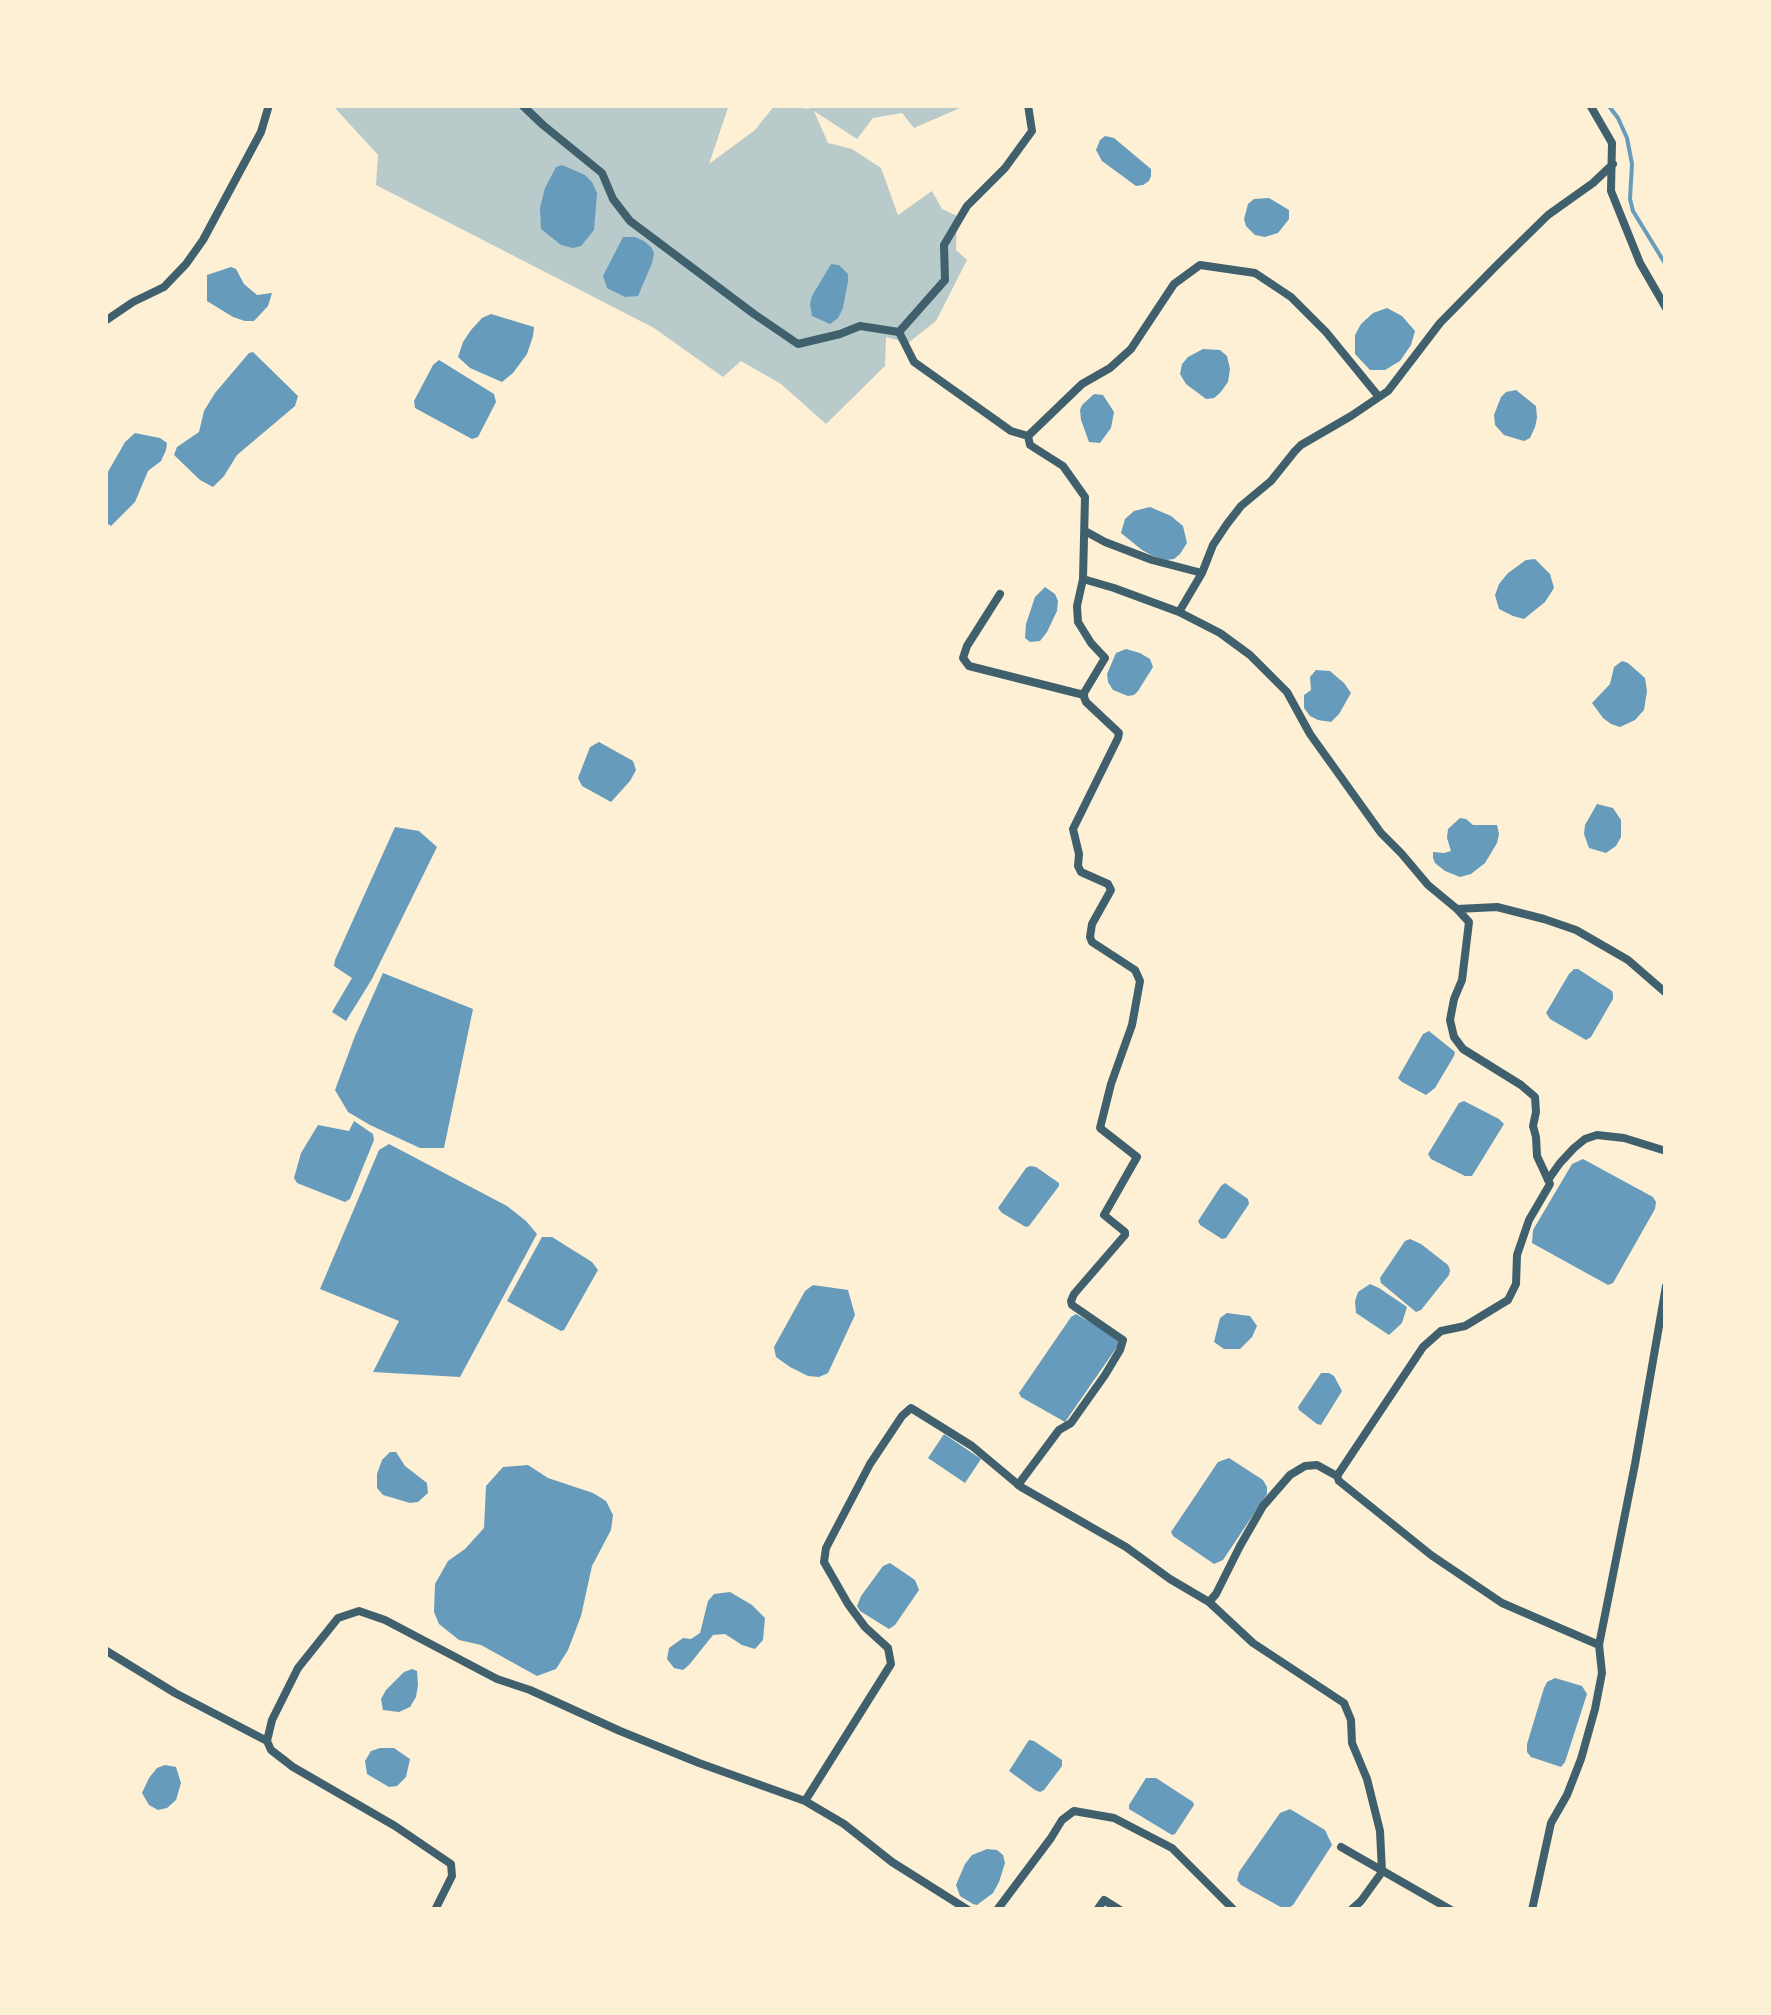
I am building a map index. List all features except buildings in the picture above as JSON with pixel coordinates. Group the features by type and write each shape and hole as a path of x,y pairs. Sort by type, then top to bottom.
{"street":[{"path":"105,321 164,287 186,264 203,240 260,132 269,105"},
{"path":"522,105 602,172 613,198 630,220 798,344 860,326 899,332"},
{"path":"899,332 945,280 944,245 967,206 1005,168 1032,130 1028,105"},
{"path":"1590,105 1612,143 1611,191 1640,263 1666,308"},
{"path":"1179,612 1227,524 1241,506 1271,481 1301,444 1388,391 1440,323 1498,264 1548,215 1613,164"},
{"path":"1028,436 1082,384 1110,368 1131,349 1174,284 1200,266 1255,273 1291,297 1326,332 1379,398"},
{"path":"899,332 914,362 1011,431 1028,436"},
{"path":"1018,1485 1059,1430 1071,1423 1105,1376 1124,1340 1071,1301 1125,1235 1104,1215 1137,1156 1100,1128 1132,1025 1140,980 1135,970 1092,942 1092,924 1111,890 1108,884 1082,872 1078,866 1073,829 1118,738 1118,732 1086,702 1084,695 1105,658 1078,622 1077,606 1084,579 1086,496 1062,466 1030,444 1028,436"},
{"path":"1085,531 1152,560 1202,572"},
{"path":"1084,579 1179,612 1220,633 1250,655 1287,692 1310,734 1363,811 1428,886 1469,922 1462,980 1450,1020 1454,1038 1463,1050 1535,1097 1537,1156 1550,1184 1528,1220 1517,1255 1516,1284 1508,1300 1465,1326 1441,1331 1423,1347 1337,1476"},
{"path":"1000,594 963,658 970,666 1084,695"},
{"path":"1457,908 1497,907 1576,930 1628,960 1666,992"},
{"path":"1548,1180 1574,1148 1597,1135 1624,1138 1666,1151"},
{"path":"1532,1910 1551,1823 1582,1759 1595,1709 1602,1673 1600,1644 1666,1286"},
{"path":"806,1801 891,1664 888,1648 848,1604 824,1562 826,1548 880,1448 911,1408 972,1446 1018,1485 1126,1547 1208,1602 1253,1643 1344,1703 1351,1720 1352,1743 1367,1779 1380,1831 1382,1872 1350,1910"},
{"path":"1208,1602 1263,1506 1290,1475 1305,1466 1317,1465 1337,1476 1431,1555 1502,1602 1600,1644"},
{"path":"435,1910 452,1876 451,1864 293,1766 271,1750 267,1741 272,1720 298,1668 338,1618 360,1610 497,1679 699,1763 806,1801 968,1910"},
{"path":"105,1650 175,1693 267,1741"},
{"path":"997,1910 1062,1820 1074,1811 1114,1818 1172,1848 1234,1910"},
{"path":"1341,1847 1451,1910"},
{"path":"1097,1910 1104,1900 1120,1910"}],"shaded area":[{"path":"729,105 709,164 755,130 775,105 810,109 806,105 967,105 914,128 902,113 873,118 857,139 814,111 828,143 852,149 881,168 898,215 932,191 942,209 957,216 956,250 967,260 936,321 908,343 886,337 885,366 826,424 781,384 741,361 723,377 654,328 376,185 378,155 335,108"}],"water":[{"path":"1105,136 1114,138 1151,169 1149,181 1136,186 1102,161 1096,150"},
{"path":"562,165 585,175 597,193 594,230 581,246 573,248 561,245 541,229 540,208 545,188 556,167"},
{"path":"1269,198 1289,210 1289,219 1278,233 1255,235 1244,219 1248,204 1254,199"},
{"path":"623,237 644,241 654,253 638,296 625,297 607,288 603,276"},
{"path":"831,264 839,265 848,274 848,281 843,308 830,324 812,316 810,304"},
{"path":"231,267 257,295 272,293 268,306 254,321 233,317 207,301 207,275"},
{"path":"1387,308 1402,316 1415,331 1400,361 1385,370 1370,370 1355,354 1355,335 1373,313"},
{"path":"491,314 534,327 527,354 502,382 470,368 458,357 471,330"},
{"path":"1203,349 1220,350 1227,356 1230,369 1228,382 1214,398 1206,399 1186,384 1180,374 1188,357"},
{"path":"253,352 298,396 295,406 237,455 213,487 174,455 177,447 199,432 204,411 215,393"},
{"path":"439,360 494,394 496,402 478,437 472,439 415,408 414,401"},
{"path":"1516,390 1536,406 1535,427 1524,441 1504,435 1495,425 1494,415 1501,397"},
{"path":"1094,394 1103,395 1114,412 1111,428 1100,443 1089,442 1081,420 1082,405"},
{"path":"135,433 160,438 167,443 166,450 161,461 148,471 135,502 111,526 105,522 105,477 125,442"},
{"path":"1150,507 1183,526 1187,543 1174,559 1153,556 1121,533 1125,519 1134,511"},
{"path":"1535,559 1550,574 1554,588 1545,602 1524,619 1499,609 1495,595 1499,584 1526,560"},
{"path":"1045,587 1055,594 1057,611 1040,641 1030,642 1025,638 1026,624 1035,597"},
{"path":"1126,649 1150,659 1153,667 1138,691 1128,696 1113,690 1107,674 1116,653"},
{"path":"1622,661 1645,678 1647,691 1644,710 1620,727 1603,718 1592,703 1610,684 1614,667"},
{"path":"1316,670 1330,671 1351,693 1331,722 1310,716 1304,708 1304,695 1311,690 1310,677"},
{"path":"599,742 633,761 636,770 611,802 582,786 578,778 590,747"},
{"path":"1597,804 1613,808 1621,820 1621,837 1606,853 1589,848 1584,834"},
{"path":"1460,818 1473,825 1497,825 1499,834 1485,863 1460,877 1435,863 1433,852 1451,851 1448,829"},
{"path":"395,827 419,831 437,847 372,979 346,1021 332,1012 352,978 334,966 335,960"},
{"path":"1574,969 1613,994 1586,1040 1546,1013"},
{"path":"383,973 473,1009 444,1148 420,1148 370,1125 348,1112 335,1090"},
{"path":"1429,1031 1455,1052 1435,1088 1426,1095 1398,1078 1423,1034"},
{"path":"1464,1101 1504,1124 1472,1176 1431,1159 1428,1154 1459,1103"},
{"path":"354,1121 373,1134 374,1140 350,1199 345,1202 297,1183 294,1178 301,1153 318,1125 349,1131"},
{"path":"389,1144 507,1206 537,1234 460,1377 373,1372 399,1321 320,1289 379,1150"},
{"path":"1583,1159 1656,1202 1613,1283 1608,1285 1532,1243 1533,1230 1572,1164"},
{"path":"1030,1166 1059,1186 1026,1227 998,1208"},
{"path":"1225,1183 1248,1199 1249,1204 1222,1239 1198,1221"},
{"path":"542,1237 552,1237 592,1262 598,1270 561,1331 507,1301"},
{"path":"1410,1239 1450,1270 1416,1312 1380,1278"},
{"path":"1370,1284 1407,1307 1402,1323 1389,1335 1356,1313 1358,1292"},
{"path":"813,1285 848,1290 855,1315 828,1373 819,1377 790,1367 776,1357 774,1347 805,1291"},
{"path":"1227,1313 1250,1316 1257,1326 1240,1349 1224,1349 1214,1342 1220,1318"},
{"path":"1076,1314 1116,1337 1119,1344 1065,1422 1019,1393"},
{"path":"1321,1373 1334,1376 1342,1391 1321,1425 1298,1407"},
{"path":"944,1434 981,1459 965,1483 928,1458"},
{"path":"396,1452 405,1466 427,1483 428,1493 418,1502 383,1495 377,1488 382,1460"},
{"path":"1229,1458 1263,1480 1267,1494 1223,1560 1214,1564 1171,1532 1218,1462"},
{"path":"528,1465 548,1478 593,1493 606,1501 613,1515 611,1530 592,1566 581,1616 568,1650 556,1669 537,1676 481,1645 459,1640 439,1624 434,1612 435,1584 448,1561 484,1528 486,1486 503,1467"},
{"path":"890,1563 915,1580 919,1590 889,1629 857,1606 883,1566"},
{"path":"730,1592 765,1618 763,1640 755,1649 725,1634 713,1635 689,1665 683,1670 674,1668 667,1659 669,1648 700,1633 708,1601 714,1594"},
{"path":"412,1669 417,1671 418,1685 410,1707 399,1712 383,1710 381,1699 386,1690"},
{"path":"1555,1678 1582,1686 1587,1694 1561,1767 1527,1752 1544,1688"},
{"path":"1029,1740 1062,1760 1062,1766 1040,1792 1009,1771"},
{"path":"394,1748 410,1759 406,1777 397,1786 389,1787 367,1774 365,1761 371,1751"},
{"path":"176,1767 181,1783 176,1800 158,1810 149,1805 142,1793 157,1768"},
{"path":"1146,1778 1156,1778 1193,1802 1175,1834 1129,1809"},
{"path":"1290,1809 1325,1830 1332,1845 1286,1910 1237,1880 1280,1813"},
{"path":"997,1850 1005,1863 993,1893 977,1905 960,1896 956,1885 972,1855"}],"waterway":[{"path":"1608,105 1627,138 1633,211 1666,265"}]}
